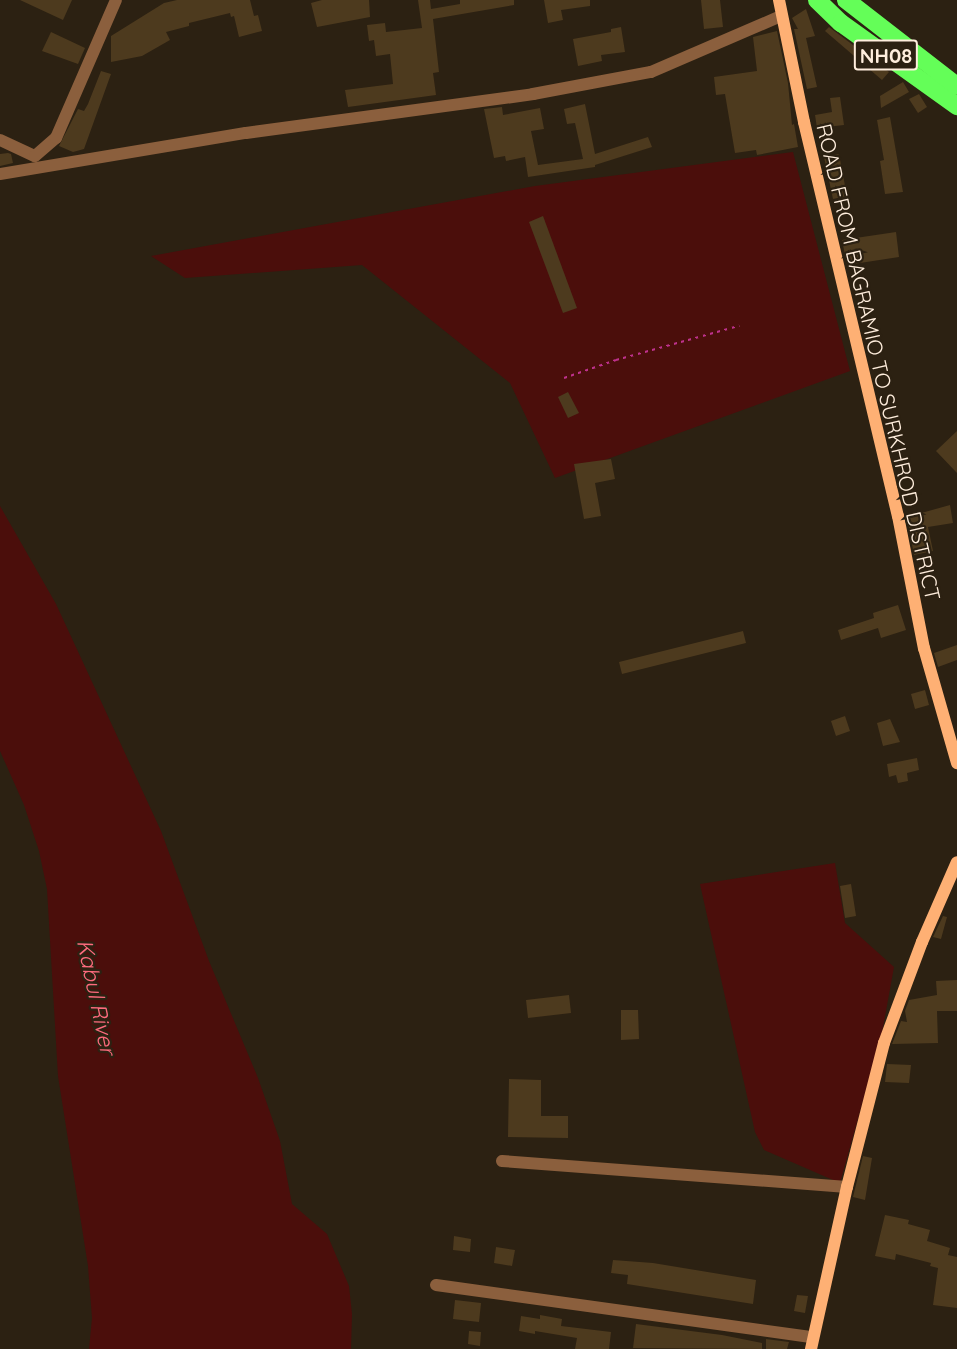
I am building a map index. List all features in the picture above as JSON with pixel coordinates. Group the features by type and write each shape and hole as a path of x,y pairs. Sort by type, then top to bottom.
{"highway":[{"name":"NH08","path":"817,0 841,23 928,74 957,86"},
{"name":"NH08","path":"846,0 928,74 957,106"}],"street":[{"path":"0,140 35,156 57,138 116,0"},
{"path":"0,174 246,133 533,94 651,72 782,5"},
{"name":"ROAD FROM BAGRAMIO TO SURKHROD DISTRICT","path":"782,5 804,122 898,516 924,648 957,763"},
{"path":"436,1285 812,1343 847,1187 894,1012 957,862"},
{"path":"502,1161 847,1187"}],"path":[{"path":"564,378 616,360 739,326"}],"water":[{"path":"793,152 850,371 555,478 510,383 362,265 185,278 151,256 535,186"},
{"name":"Kabul River","path":"0,506 56,604 161,831 209,961 258,1078 280,1141 292,1204 327,1234 349,1286 352,1314 351,1349 89,1349 92,1318 88,1266 58,1076 47,889 39,851 24,805 0,751"},
{"path":"835,863 845,923 894,967 882,1033 840,1183 764,1150 755,1132 700,884"}],"building":[{"path":"20,0 72,0 63,20"},
{"path":"177,0 250,0 254,16 258,15 262,31 239,37 234,16 231,17 230,13 189,23 189,26 166,32 170,40 142,56 111,62 111,36 164,3"},
{"path":"322,0 369,0 370,17 317,27 311,3"},
{"path":"418,0 430,0 431,9 460,4 460,0 514,0 514,5 433,19 439,72 433,73 436,95 348,107 345,90 393,84 390,54 376,56 374,40 369,41 367,25 385,23 386,32 422,28"},
{"path":"544,0 590,0 590,6 561,10 563,20 548,23"},
{"path":"701,0 720,0 723,27 704,29"},
{"path":"806,9 815,36 806,38 817,87 807,89 794,29 798,29 792,18"},
{"path":"621,27 625,52 601,55 602,61 578,66 573,39 611,32 611,29"},
{"path":"829,27 889,72 882,80 825,31"},
{"path":"777,31 788,83 792,125 794,124 798,147 757,155 756,150 735,153 725,94 716,95 714,77 757,71 753,37"},
{"path":"51,32 85,48 78,64 42,51"},
{"path":"101,71 111,74 84,149 73,152 59,146 78,109 84,111 88,104"},
{"path":"903,82 909,92 881,108 880,96"},
{"path":"919,94 927,107 918,113 909,99"},
{"path":"840,97 844,125 817,128 815,115 832,112 830,98"},
{"path":"585,104 595,154 648,137 652,147 595,165 595,167 528,177 525,157 506,161 505,156 494,158 484,109 502,107 503,115 540,108 544,129 531,131 538,165 583,159 575,123 567,124 564,109"},
{"path":"890,117 903,192 885,194 880,161 884,160 877,120"},
{"path":"0,154 11,154 13,163 0,166"},
{"path":"839,154 847,196 833,199 824,157"},
{"path":"543,216 577,308 563,313 529,222"},
{"path":"896,232 899,257 847,265 842,240"},
{"path":"568,392 579,413 568,418 558,397"},
{"path":"957,431 957,473 936,451"},
{"path":"611,459 615,479 595,483 601,516 584,519 574,464"},
{"path":"950,505 953,523 928,527 933,551 914,555 907,517"},
{"path":"898,605 906,630 881,638 878,628 841,640 838,630 874,618 873,613"},
{"path":"743,631 746,643 622,674 619,662"},
{"path":"957,645 957,660 938,667 934,653"},
{"path":"925,690 929,705 915,709 911,694"},
{"path":"845,716 850,731 836,736 831,721"},
{"path":"890,719 900,742 883,746 877,723"},
{"path":"917,758 919,770 907,773 908,781 898,783 896,775 889,777 887,764"},
{"path":"851,884 856,916 845,918 840,886"},
{"path":"943,916 947,917 941,939 933,937"},
{"path":"957,980 957,1011 937,1011 938,1043 892,1044 901,1021 907,1022 905,1011 909,1000 937,995 936,981"},
{"path":"569,995 571,1013 528,1018 526,1000"},
{"path":"621,1010 638,1010 639,1039 621,1040"},
{"path":"887,1064 911,1065 909,1083 885,1082"},
{"path":"509,1079 541,1080 541,1116 568,1116 568,1138 508,1137"},
{"path":"863,1156 872,1158 865,1200 853,1197"},
{"path":"885,1215 909,1220 908,1224 930,1230 927,1241 950,1248 948,1255 957,1257 957,1308 933,1305 938,1268 930,1266 931,1263 896,1254 895,1260 875,1256"},
{"path":"454,1236 471,1239 470,1252 453,1250"},
{"path":"496,1247 515,1250 512,1266 494,1263"},
{"path":"613,1260 653,1263 756,1280 753,1304 627,1284 628,1275 611,1273"},
{"path":"797,1295 808,1296 805,1313 794,1311"},
{"path":"455,1300 481,1303 479,1322 453,1319"},
{"path":"540,1315 562,1319 561,1326 611,1332 609,1349 575,1349 577,1338 535,1331 535,1334 519,1331 521,1316 540,1319"},
{"path":"636,1324 722,1335 762,1343 762,1349 633,1348"},
{"path":"469,1331 481,1332 480,1346 468,1344"},
{"path":"766,1339 789,1342 787,1349 766,1349"}]}
